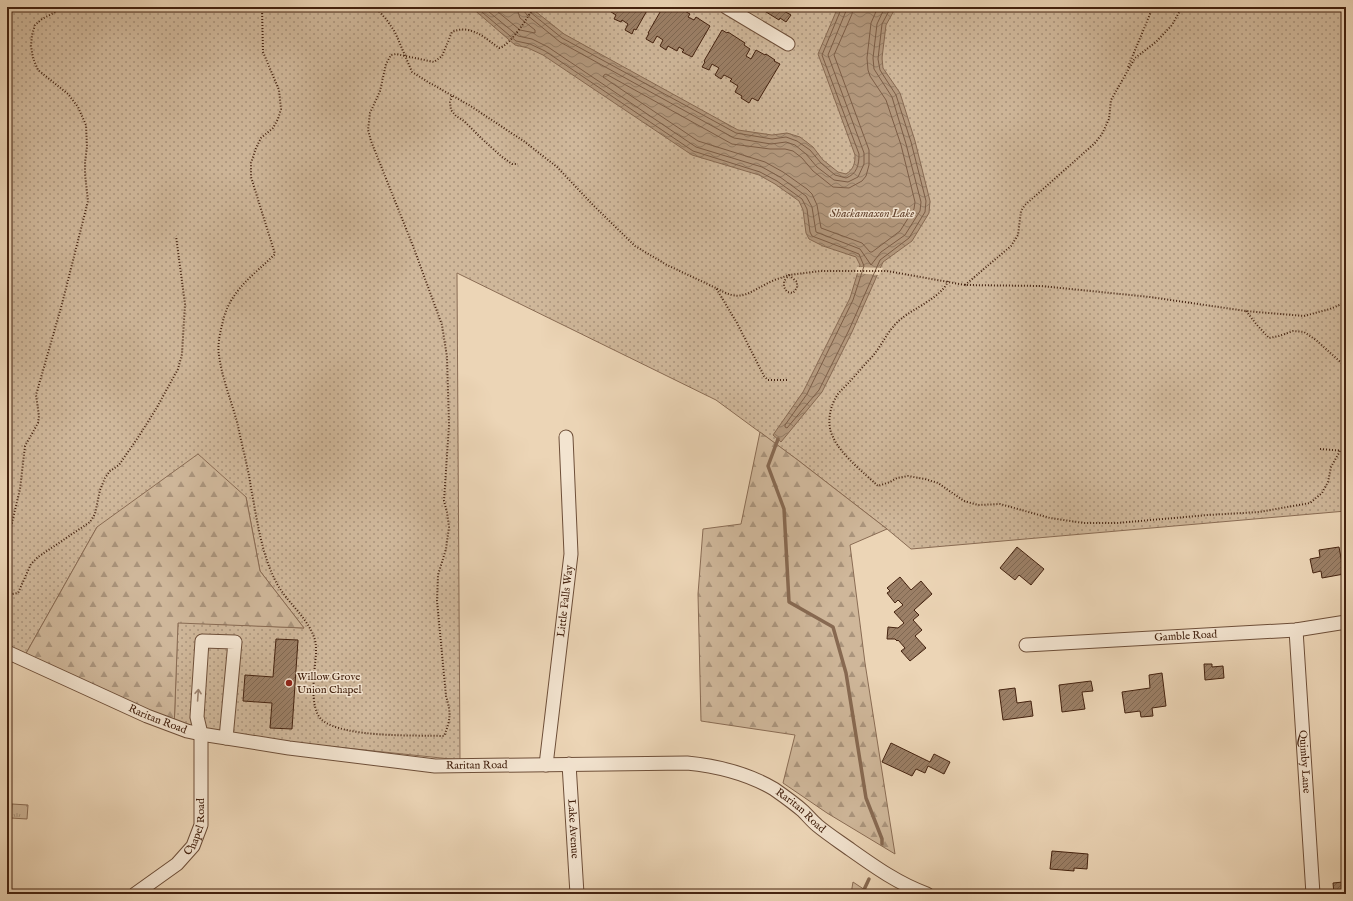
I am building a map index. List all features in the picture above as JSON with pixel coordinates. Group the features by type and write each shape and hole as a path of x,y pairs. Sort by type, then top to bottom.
{"street":[{"path":"726,7 788,44"},
{"name":"Little Falls Way","path":"546,765 571,554 566,437"},
{"name":"Gamble Road","path":"1026,645 1296,630 1346,622"},
{"name":"Quimby Lane","path":"1296,630 1313,894"},
{"name":"Chapel Road","path":"135,894 177,864 193,846 201,825 201,734 197,717 202,640 235,642 226,738"},
{"name":"Raritan Road","path":"7,652 147,716 187,731 201,734 289,748 435,766 686,763 712,766 737,773 772,789 798,808 817,826 878,869 896,880 927,894"},
{"name":"Lake Avenue","path":"569,764 577,894"}],"path":[{"path":"7,544 20,489 25,446 38,423 39,416 36,395 59,316 88,201 85,174 87,147 86,125 78,107 68,94 38,70 33,58 31,46 35,25 42,19 65,7"},
{"path":"262,7 263,52 272,70 279,90 281,108 278,119 273,128 261,138 256,148 252,163 251,177 275,254 239,287 231,300 224,316 218,354 236,417 259,529 276,583 311,629 316,642 314,706 317,714 323,720 336,728 352,731 444,736 450,722 450,707 446,696 437,595 438,575 446,549 449,527 444,501 449,425 447,357 442,325 429,288 370,142 368,130 370,113 380,91 386,64 391,55 396,54 423,61 434,62 442,56 452,32 459,29 471,30 481,35 499,48 503,47 510,41 534,7"},
{"path":"375,7 395,32 412,72 469,105 525,142 557,167 635,246 667,265 727,294 738,296 753,292 767,283 789,275 821,271 887,272 965,285 1041,286 1150,297 1246,311 1304,316 1330,309 1346,302"},
{"path":"1126,73 1152,7"},
{"path":"965,285 1012,246 1018,235 1021,211 1025,205 1095,143 1102,134 1109,119 1111,100 1134,58 1156,42 1172,26 1182,7"},
{"path":"452,96 450,102 451,110 456,116 464,121 480,138 501,156 512,164 518,164"},
{"path":"7,592 12,594 18,592 31,564 38,557 90,522 95,514 100,490 105,478 110,471 119,465 139,436 178,369 182,354 185,304 176,236"},
{"path":"789,275 797,282 797,288 793,293 787,292 784,287 784,281 789,275"},
{"path":"948,281 946,286 938,294 913,310 890,330 876,353 839,392 833,403 830,415 832,436 839,448 878,486 897,478 908,476 938,482 964,501 978,505 1000,504 1050,518 1084,523 1117,523 1260,512 1310,503 1322,493 1328,482 1331,467 1340,451"},
{"path":"716,288 737,323 764,376 768,380 787,380"},
{"path":"1246,311 1269,338 1293,331 1304,332 1316,340 1346,367"},
{"path":"1320,449 1346,451"}],"green space":[{"path":"7,7 1346,7 1346,511 911,549 799,461 716,400 457,273 460,760 174,730 178,622 304,628 260,571 246,497 97,527 24,657 7,650 7,178 9,171 7,153"},
{"path":"760,432 887,529 850,545 865,663 895,854 827,813 783,783 795,735 701,721 698,594 703,529 741,524"},
{"path":"198,454 246,497 260,571 304,628 178,623 174,730 24,657 97,527"},
{"path":"12,804 28,805 27,819 11,818"},
{"path":"853,882 871,894 851,894"}],"water":[{"name":"Shackamaxon Lake","path":"471,7 530,7 564,34 738,130 772,135 787,133 800,137 813,147 823,160 838,172 846,174 854,166 855,155 818,54 838,7 896,7 886,25 882,58 883,68 900,93 915,141 930,201 929,213 912,241 883,262 852,332 822,392 781,442 773,435 803,392 850,298 860,265 856,257 823,246 809,239 806,233 803,210 799,201 775,184 759,175 692,155 543,55 528,48 515,45"}],"pier":[{"path":"857,267 883,268 879,275 855,273"}],"building":[{"path":"603,7 649,7 636,30 634,29 632,34 625,30 628,24 622,20 621,22 614,19 616,15"},
{"path":"663,7 681,7 681,9 690,14 688,17 694,20 696,17 710,26 692,57 682,52 684,50 679,47 677,51 668,46 666,50 660,46 663,40 657,36 653,43 646,39"},
{"path":"758,7 784,7 784,11 791,15 786,22 780,18 779,20"},
{"path":"722,30 727,33 728,32 745,43 744,45 750,49 746,56 751,59 756,50 765,55 766,54 780,64 758,101 752,98 749,103 741,98 742,96 735,92 738,86 730,81 732,79 724,75 721,79 715,75 719,68 712,64 709,70 702,67"},
{"path":"1017,547 1044,569 1031,585 1019,575 1015,580 1000,568"},
{"path":"1339,547 1344,574 1322,578 1321,571 1313,573 1310,559 1320,557 1319,550"},
{"path":"900,577 911,590 921,581 932,594 914,610 919,615 913,620 922,630 915,636 926,648 910,661 901,651 905,648 898,640 887,639 888,627 898,628 904,623 894,612 903,605 898,600 895,603 887,593 890,591 887,588"},
{"path":"276,639 298,640 292,729 270,728 272,703 243,701 245,675 273,677"},
{"path":"1204,664 1212,664 1212,667 1223,666 1224,678 1205,680"},
{"path":"1162,673 1166,706 1152,708 1153,716 1141,717 1140,711 1125,713 1122,692 1150,688 1149,675"},
{"path":"1091,681 1093,691 1082,692 1085,709 1062,712 1059,685"},
{"path":"1015,688 1017,703 1031,701 1033,716 1003,720 999,690"},
{"path":"891,743 930,762 934,754 950,762 944,774 928,766 925,773 916,769 912,776 882,762"},
{"path":"1052,851 1088,854 1087,869 1074,868 1074,871 1050,869"},
{"path":"1343,882 1346,894 1334,894 1333,883"}],"waterway":[{"path":"778,439 768,466 784,509 789,602 833,627 846,673 866,798 882,839 882,844"},
{"path":"862,894 869,879"}],"place":[{"name":"Willow Grove Union Chapel","path":"289,683"}]}
